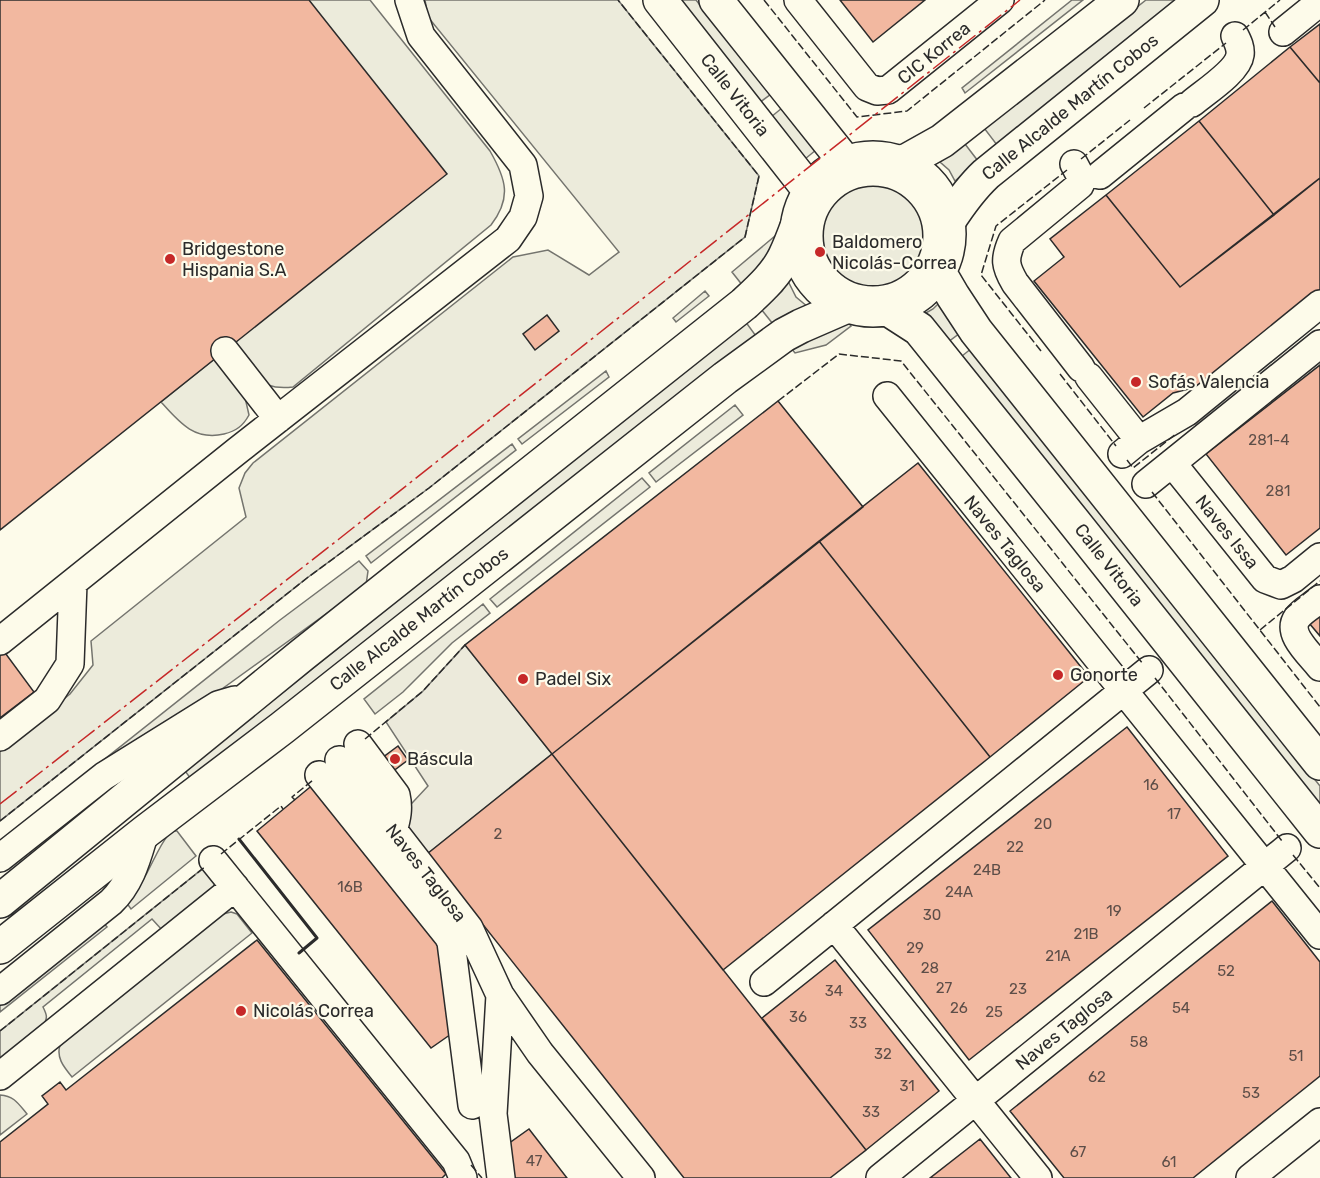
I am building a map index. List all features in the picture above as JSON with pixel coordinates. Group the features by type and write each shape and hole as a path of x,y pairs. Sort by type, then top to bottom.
{"main road":[{"name":"Calle Vitoria","path":"660,0 810,191"},
{"path":"716,0 846,163"},
{"path":"898,170 958,129 1122,0"},
{"name":"Calle Alcalde Martín Cobos","path":"948,222 963,199 986,174 1202,0"},
{"path":"0,901 759,290 786,256 802,207 810,191 827,173 846,163 872,158 881,158 898,170 911,168 932,186 939,197 948,222 947,252 939,272 919,295 906,303 888,309 860,310 831,298 808,274 797,242 798,224"},
{"path":"939,272 976,331 1320,763"},
{"name":"Calle Alcalde Martín Cobos","path":"0,947 765,348 783,335 847,306"},
{"name":"Calle Vitoria","path":"888,309 919,329 1320,831"}],"street":[{"path":"0,641 508,238 523,218 529,196 523,165 421,36 409,0"},
{"name":"CIC Korrea","path":"798,0 867,87 877,91 888,90 1000,0"},
{"path":"1283,32 1320,2"},
{"path":"1100,176 1145,124 1188,105 1232,70 1240,58 1240,49 1235,36"},
{"path":"1074,164 1082,179 1080,185 1012,241 1006,254 1007,270 1085,372 1131,447 1187,412 1320,304"},
{"path":"898,170 922,196 933,215 936,247 933,258 922,277 906,291 886,299 854,298 843,293 825,279 813,260 809,237 813,215 824,195 841,180 863,173 886,174 898,170"},
{"path":"1146,484 1320,344"},
{"path":"225,351 278,419"},
{"name":"Naves Taglosa","path":"887,396 1320,934"},
{"name":"Naves Issa","path":"1172,463 1265,579 1281,585 1293,579 1320,557"},
{"path":"0,737 47,700 70,664 73,583"},
{"path":"1320,599 1298,617 1294,635 1320,667"},
{"path":"764,982 1149,670"},
{"path":"0,858 104,776 218,705 256,693"},
{"name":"Naves Taglosa","path":"472,1105 451,942 339,760 469,928 500,995 540,1053 641,1178"},
{"path":"0,991 119,894 128,882 145,832"},
{"path":"1265,866 1287,848"},
{"path":"213,860 456,1161 463,1178"},
{"name":"Naves Taglosa","path":"880,1178 1265,866"},
{"path":"0,1076 235,887"},
{"path":"834,925 1038,1178"},
{"name":"Naves Taglosa","path":"500,995 493,1114 501,1178"},
{"path":"1250,1178 1320,1122"}],"shaded area":[{"path":"309,0 370,0 490,151 503,180 504,197 498,215 491,225 293,387 281,388 263,383 232,345"},
{"path":"425,0 618,0 759,176 745,237 429,488 307,578 0,821 0,750 70,694 93,665 91,641 246,517 239,488 245,473 253,463 513,257 548,250 589,275 619,252 428,17"},
{"path":"678,0 696,0 771,94 759,103"},
{"path":"1072,0 1083,0 965,93 962,88"},
{"path":"1146,0 1180,0 997,145 984,128"},
{"path":"782,108 816,150 805,159 771,117"},
{"path":"965,144 978,161 955,181 949,170 940,162"},
{"path":"873,178 895,182 914,195 927,214 931,236 927,258 914,277 895,290 873,294 851,290 832,277 819,258 815,236 819,214 832,195 851,182"},
{"path":"775,236 767,258 743,286 732,272"},
{"path":"788,281 796,297 808,307 773,324 761,309 782,291"},
{"path":"705,291 709,296 676,322 673,318"},
{"path":"939,303 960,333 948,342 924,314"},
{"path":"745,321 756,336 191,779 185,771"},
{"path":"849,323 851,326 826,345 795,353 791,348"},
{"path":"972,348 1320,786 1320,808 962,356"},
{"path":"217,357 244,393 249,415 239,428 224,434 204,435 181,423 161,402"},
{"path":"606,371 609,377 522,444 518,439"},
{"path":"735,405 743,415 656,482 649,473"},
{"path":"512,444 516,450 371,563 366,556"},
{"path":"642,478 650,487 497,607 490,599"},
{"path":"359,561 368,571 366,585 161,733 48,804 280,620"},
{"path":"483,604 490,613 452,643 403,692 375,714 364,699"},
{"path":"465,645 552,754 427,854 399,817 428,786 386,722 423,691"},
{"path":"172,831 177,831 196,856 131,909 126,902 141,883 161,845"},
{"path":"206,866 215,882 213,889 163,931 152,919 43,1007 46,1021 43,1026 0,1061 0,1031"},
{"path":"231,912 237,914 252,933 72,1077 60,1058 60,1045 223,914"},
{"path":"102,921 107,927 0,1012 0,1001"},
{"path":"0,1095 18,1103 27,1114 0,1135"}],"building":[{"name":"Bridgestone Hispania S.A","path":"0,0 309,0 447,174 0,530"},
{"path":"840,0 925,0 873,42"},
{"path":"1320,24 1320,83 1290,47"},
{"path":"1290,47 1320,83 1320,178 1274,215 1199,121"},
{"path":"1199,121 1274,215 1180,287 1106,195"},
{"path":"1320,178 1320,290 1200,386 1173,393 1143,417 1034,281 1064,257 1050,239 1106,195 1180,287"},
{"path":"547,315 559,331 535,350 523,334"},
{"path":"1320,365 1320,528 1286,555 1206,454"},
{"path":"778,401 863,507 552,754 465,645"},
{"path":"918,463 1089,677 990,757 819,541"},
{"path":"819,541 990,757 723,970 552,754"},
{"path":"1320,614 1320,636 1309,623"},
{"path":"0,646 34,692 0,718"},
{"path":"1127,727 1228,856 969,1060 868,930"},
{"name":"Báscula","path":"398,746 408,760 392,772 382,758"},
{"path":"552,754 866,1150 830,1178 684,1178 427,854"},
{"path":"315,783 443,943 454,1032 431,1048 257,831"},
{"path":"1272,901 1320,962 1320,1076 1193,1178 1064,1178 1010,1111"},
{"name":"Nicolás Correa","path":"257,940 446,1174 442,1178 0,1178 0,1142 48,1104 42,1096 60,1082 66,1090"},
{"path":"835,960 939,1091 866,1150 762,1018"},
{"path":"529,1129 567,1178 512,1178 508,1144"},
{"path":"980,1139 1011,1178 930,1178"}],"fence":[{"path":"0,821 307,578 429,488 745,237 759,176 618,0"},
{"path":"764,0 857,117 907,111 1045,0"},
{"path":"1243,30 1280,0"},
{"path":"1265,12 1275,27"},
{"path":"1144,108 1226,43"},
{"path":"1081,159 1130,120"},
{"path":"1041,351 981,275 996,226 1067,170"},
{"path":"778,401 839,354 901,361 1143,664"},
{"path":"1060,374 1116,446"},
{"path":"1127,460 1133,468 1177,433"},
{"path":"1152,492 1320,707"},
{"path":"1260,630 1320,581"},
{"path":"365,739 423,691 465,645"},
{"path":"1155,678 1282,841"},
{"path":"295,800 292,797 313,780"},
{"path":"221,854 281,806 283,809"},
{"path":"1293,855 1320,888"},
{"path":"0,1031 206,866"},
{"path":"471,1165 482,1178"}],"wall":[{"path":"239,839 317,938 299,953"}],"power":[{"path":"0,804 1020,0"}],"place":[{"name":"Baldomero Nicolás-Correa","path":"820,252"},
{"name":"Bridgestone Hispania S.A","path":"170,259"},
{"name":"Sofás Valencia","path":"1136,382"},
{"name":"Gonorte","path":"1058,675"},
{"name":"Padel Six","path":"523,679"},
{"name":"Báscula","path":"395,759"},
{"name":"Nicolás Correa","path":"241,1011"}]}
